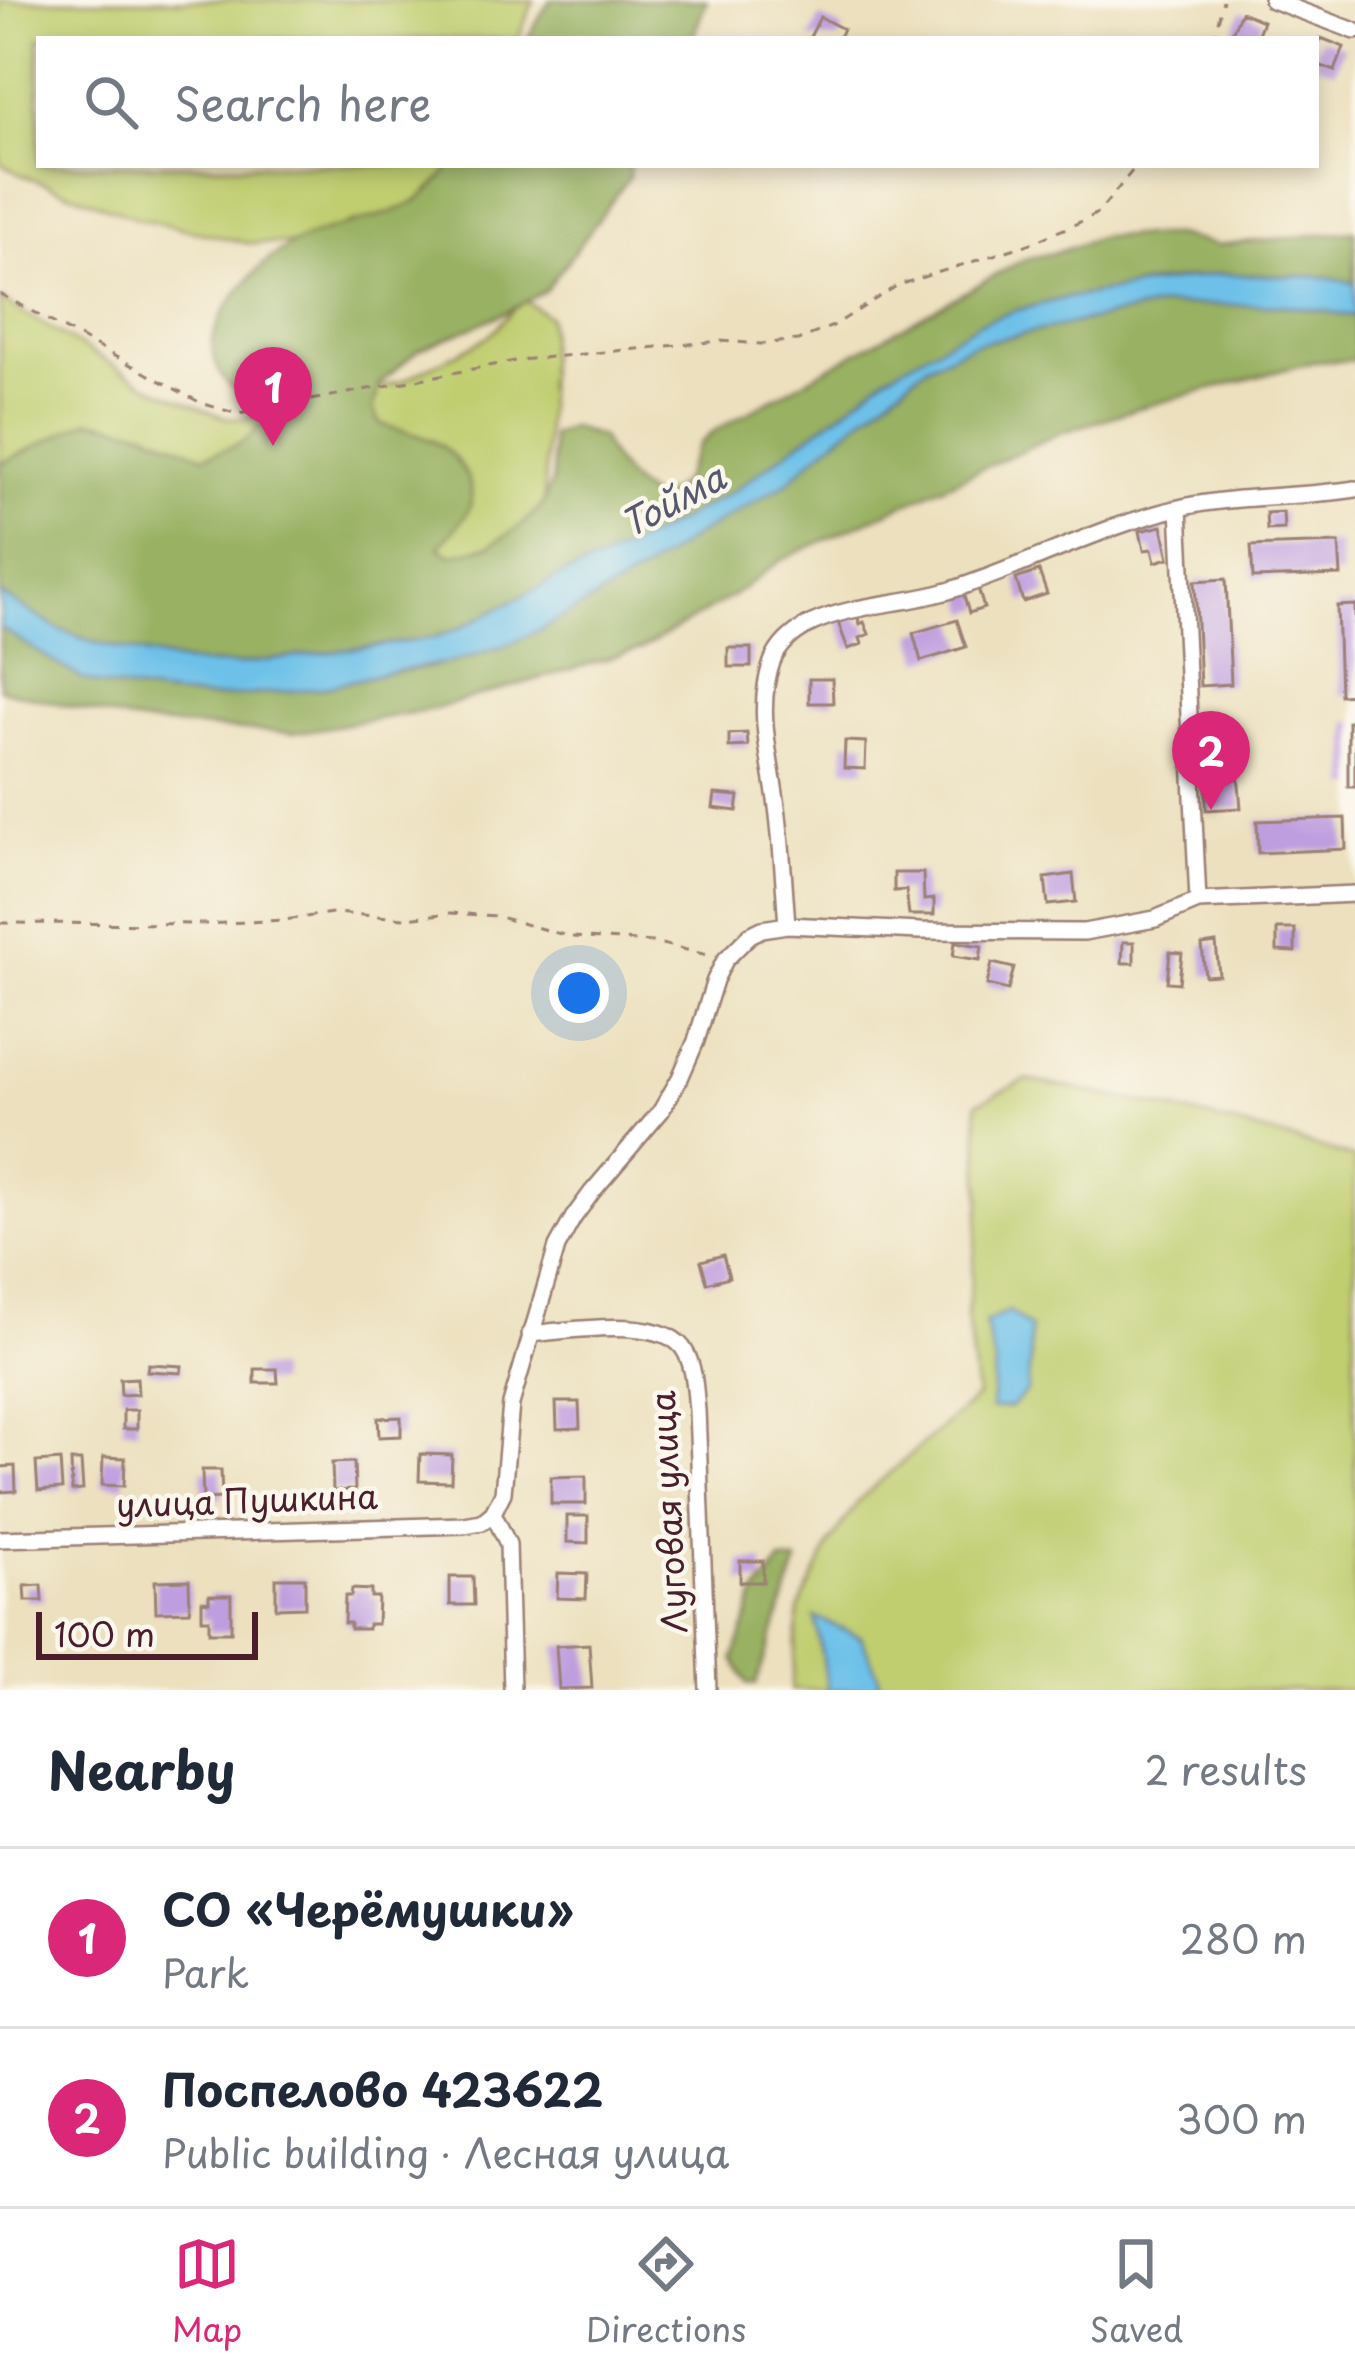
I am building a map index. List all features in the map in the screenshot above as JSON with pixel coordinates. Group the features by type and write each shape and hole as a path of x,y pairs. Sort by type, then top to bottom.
{"street":[{"path":"1272,0 1355,31"},
{"path":"788,925 764,721 773,661 804,627 826,617 956,589 1105,530 1179,508 1355,489"},
{"path":"1179,508 1198,901"},
{"path":"512,1690 508,1544 493,1514 503,1493 511,1404 557,1247 592,1192 661,1111 688,1059 725,959 750,935 788,925 1084,932 1156,919 1198,901 1355,894"},
{"name":"Луговая улица","path":"530,1334 650,1330 674,1337 686,1350 697,1410 708,1690"},
{"name":"улица Пушкина","path":"0,1539 464,1525 493,1514"}],"path":[{"path":"1215,36 1223,0"},
{"path":"0,294 201,403 238,414 520,360 721,341 798,340 833,326 898,285 1029,244 1087,219 1099,212 1135,168"},
{"path":"0,923 207,924 333,913 406,918 496,916 572,937 653,942 725,959"}],"green space":[{"path":"0,0 534,0 519,36 36,36 36,168 452,168 394,224 324,244 247,243 137,218 0,163"},
{"path":"550,0 707,0 693,36 529,36"},
{"path":"449,168 630,168 629,178 545,291 418,350 379,384 373,410 379,423 435,442 458,462 468,480 469,508 439,547 451,555 489,546 542,506 553,480 551,435 571,427 601,437 622,471 643,492 651,497 669,492 682,482 699,444 716,430 1025,259 1101,237 1175,235 1217,245 1355,231 1355,283 1327,277 1217,274 1017,310 844,410 735,490 653,535 433,638 236,665 187,663 60,630 0,594 0,464 90,420 145,431 203,456 244,441 269,407 232,387 216,364 216,328 231,301 287,247 381,216 428,192"},
{"path":"0,299 149,386 223,417 241,419 402,381 488,337 526,301 549,317 543,542 494,565 0,477"},
{"path":"1245,303 1355,316 1355,360 1313,362 1060,433 781,560 734,595 641,649 434,709 294,733 139,723 0,689 0,628 215,698 321,688 426,668 507,645 601,597 787,483 927,366 973,344 1165,305"},
{"path":"1026,1080 1192,1114 1355,1158 1355,1690 791,1690 799,1609 830,1543 860,1499 977,1397 967,1315 981,1202 977,1103"},
{"path":"781,1561 798,1562 756,1684 747,1684 734,1659 756,1594"}],"water":[{"path":"1217,274 1328,277 1355,283 1355,316 1282,305 1165,305 973,344 926,366 787,483 639,574 542,629 452,662 321,688 215,698 176,696 82,679 0,628 0,594 60,630 187,663 236,665 433,638 653,535 735,490 886,376 979,323 1066,298"},
{"path":"1009,1311 1030,1328 1027,1391 1011,1407 991,1409 995,1364 985,1323"},
{"path":"815,1617 861,1637 880,1690 828,1690"}],"building":[{"path":"1241,12 1263,21 1257,36 1232,33"},
{"path":"820,17 843,29 840,36 810,36"},
{"path":"1321,38 1344,47 1335,71 1319,65"},
{"path":"1283,512 1284,529 1267,530 1266,513"},
{"path":"1162,526 1169,558 1155,562 1152,549 1144,550 1140,531"},
{"path":"1339,543 1341,575 1253,578 1251,546"},
{"path":"1039,571 1047,594 1023,602 1016,579"},
{"path":"1226,579 1231,684 1200,686 1195,581"},
{"path":"978,588 984,608 969,613 963,593"},
{"path":"1355,605 1355,694 1340,695 1337,606"},
{"path":"857,615 869,634 860,638 862,644 848,649 838,622"},
{"path":"957,620 966,647 921,661 913,633"},
{"path":"728,648 751,648 751,667 728,667"},
{"path":"809,679 832,679 833,703 809,703"},
{"path":"1348,721 1355,721 1355,787 1348,787"},
{"path":"1238,727 1241,808 1206,810 1202,728"},
{"path":"747,733 748,746 729,747 729,734"},
{"path":"845,741 866,742 865,769 844,768"},
{"path":"715,794 739,796 737,811 713,808"},
{"path":"1345,818 1346,849 1258,853 1257,821"},
{"path":"894,873 923,873 924,900 934,899 934,915 909,915 906,890 894,891"},
{"path":"1073,874 1076,902 1048,905 1045,878"},
{"path":"1277,929 1295,929 1295,952 1277,951"},
{"path":"955,942 982,946 980,960 953,956"},
{"path":"1123,942 1134,942 1134,963 1122,963"},
{"path":"1216,943 1219,975 1205,976 1202,945"},
{"path":"1170,952 1182,953 1179,983 1167,982"},
{"path":"992,963 1014,968 1008,990 987,985"},
{"path":"723,1255 729,1277 707,1283 701,1261"},
{"path":"148,1364 182,1366 181,1373 147,1371"},
{"path":"255,1369 277,1369 278,1383 255,1383"},
{"path":"137,1378 138,1394 121,1395 120,1379"},
{"path":"556,1402 579,1402 580,1428 557,1429"},
{"path":"123,1410 137,1410 137,1429 123,1429"},
{"path":"401,1417 401,1436 379,1437 378,1418"},
{"path":"420,1454 452,1455 451,1482 419,1481"},
{"path":"103,1457 125,1458 124,1486 102,1485"},
{"path":"60,1460 62,1489 38,1491 36,1462"},
{"path":"71,1461 81,1461 83,1490 72,1491"},
{"path":"354,1462 355,1490 333,1491 332,1463"},
{"path":"15,1466 16,1491 0,1492 0,1467"},
{"path":"202,1470 221,1470 222,1498 203,1499"},
{"path":"586,1476 586,1504 551,1504 551,1477"},
{"path":"567,1516 588,1516 588,1543 567,1542"},
{"path":"740,1561 763,1561 763,1582 740,1582"},
{"path":"558,1573 587,1574 586,1599 557,1598"},
{"path":"450,1577 473,1577 474,1605 450,1605"},
{"path":"276,1578 305,1578 305,1607 276,1608"},
{"path":"189,1580 190,1611 156,1612 155,1581"},
{"path":"42,1585 43,1601 26,1601 25,1586"},
{"path":"352,1589 371,1590 371,1597 378,1597 377,1624 368,1624 368,1629 350,1629 350,1623 344,1623 345,1596 351,1596"},
{"path":"209,1595 231,1595 231,1632 209,1632 209,1619 202,1619 202,1601 209,1602"},
{"path":"589,1644 592,1688 559,1689 556,1646"}],"place":[{"name":"СО «Черёмушки»","path":"273,446"},
{"name":"Поспелово 423622","path":"1211,810"}],"water label":[{"name":"Тойма","path":"673,501"}]}
